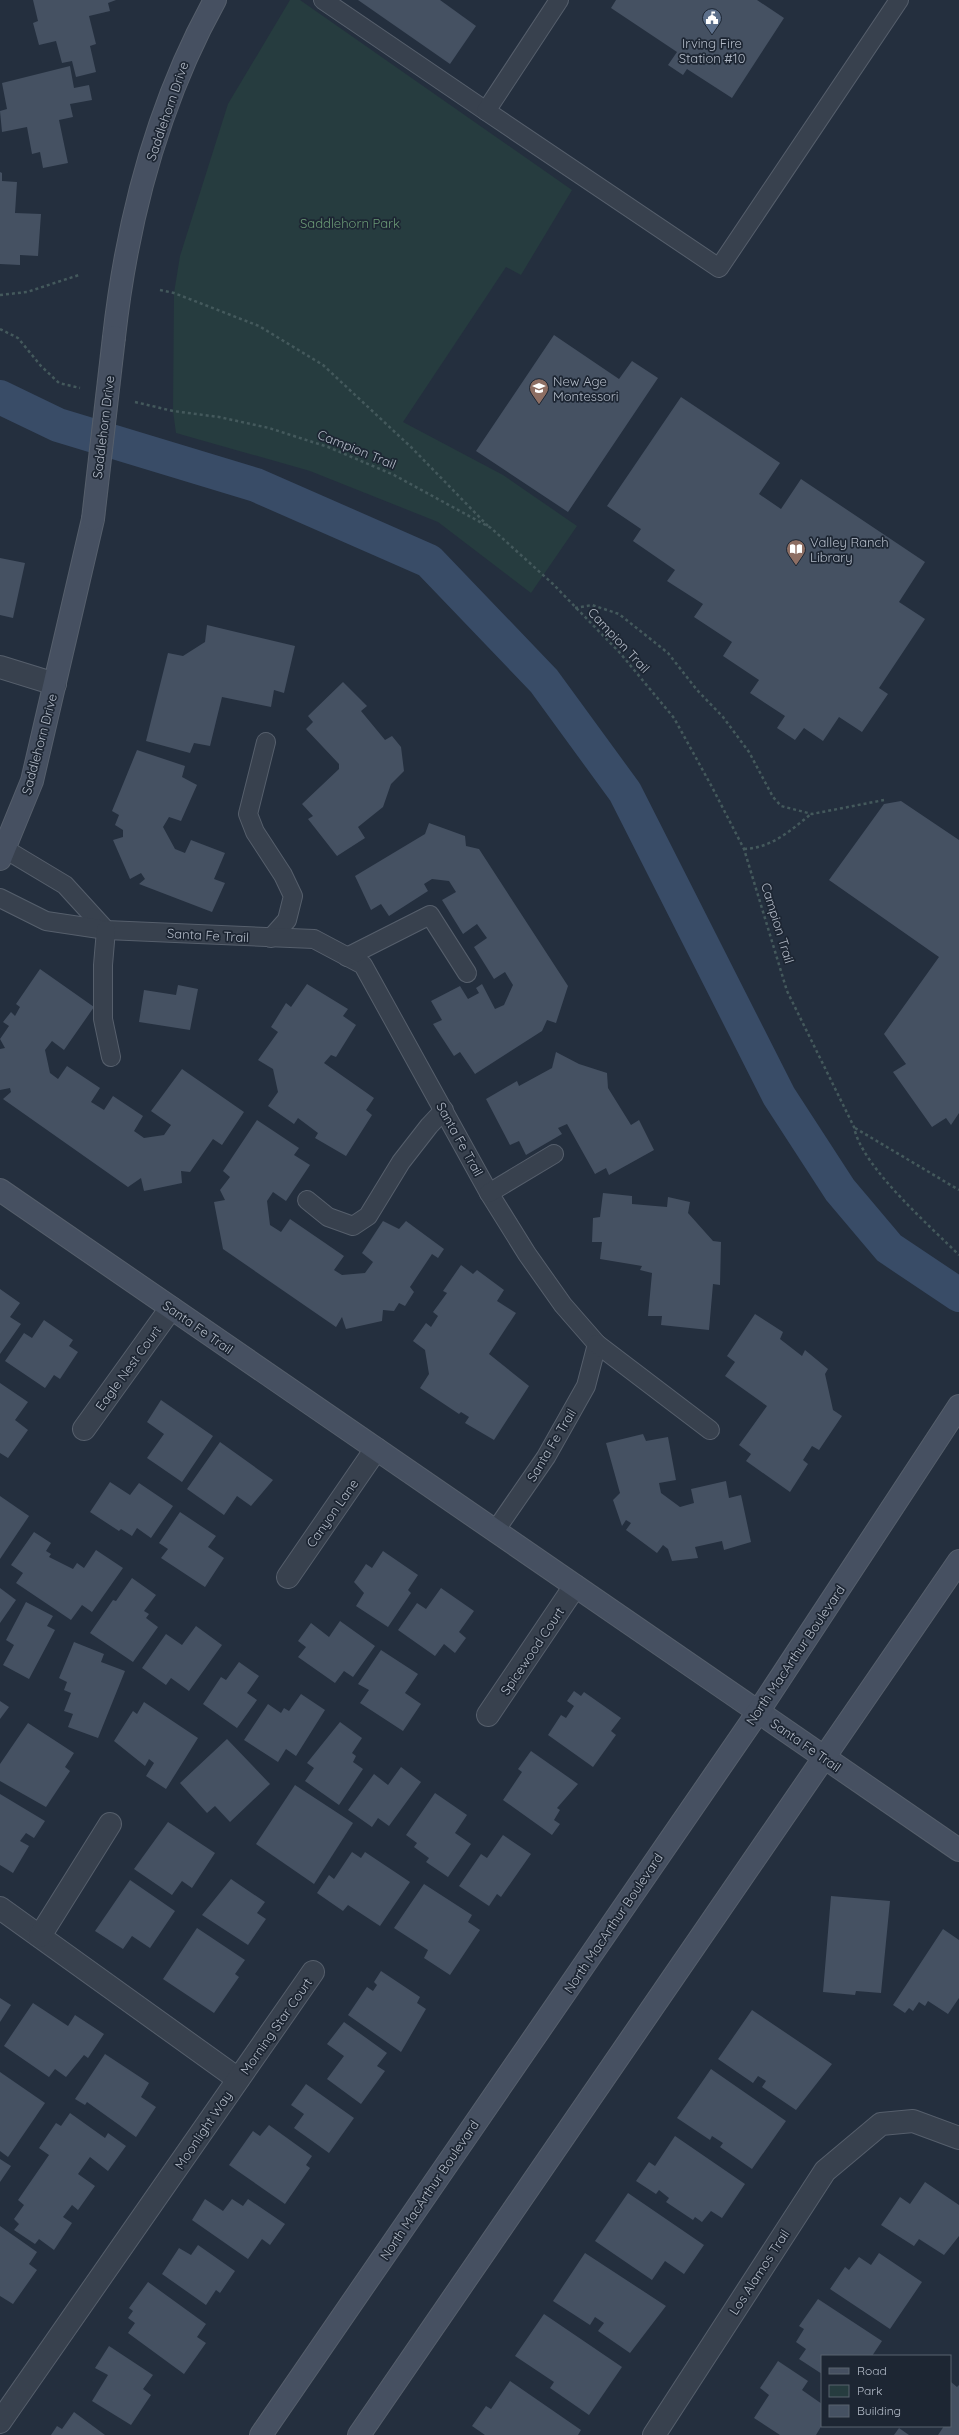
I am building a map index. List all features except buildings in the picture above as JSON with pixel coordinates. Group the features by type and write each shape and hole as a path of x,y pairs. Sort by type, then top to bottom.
{"main road":[{"name":"Saddlehorn Drive","path":"2,854 32,781 93,519 114,337 127,246 154,142 192,40 215,0"},
{"name":"Santa Fe Trail","path":"0,1190 959,1850"},
{"name":"North MacArthur Boulevard","path":"261,2435 758,1712 958,1408"},
{"path":"359,2435 959,1561"}],"street":[{"path":"0,667 55,684"},
{"name":"Eagle Nest Court","path":"84,1429 171,1308"},
{"name":"Canyon Lane","path":"288,1577 376,1449"},
{"name":"Spicewood Court","path":"488,1715 575,1586"},
{"path":"40,1936 110,1824"},
{"name":"Moonlight Way","path":"0,1908 238,2079 0,2422"},
{"name":"Morning Star Court","path":"238,2079 314,1972"},
{"name":"Los Alamos Trail","path":"654,2435 825,2171 881,2124 913,2121 959,2138"}],"lane":[{"path":"324,0 719,268 899,0"},
{"path":"486,111 559,0"},
{"path":"266,742 248,814 255,832 284,875 293,896 287,920 271,938"},
{"path":"2,854 65,885 106,930 102,965 103,1019 111,1057"},
{"name":"Santa Fe Trail","path":"0,898 46,921 106,930 314,939 362,965 489,1192 527,1254 563,1305 597,1344 586,1386 546,1457 495,1531"},
{"path":"347,957 430,915 467,973"},
{"path":"307,1200 328,1218 353,1226 368,1216 401,1162 429,1126 444,1110"},
{"path":"489,1192 554,1154"},
{"path":"597,1344 710,1430"}],"path":[{"path":"0,295 27,292 79,275"},
{"path":"160,290 174,293 259,326 323,365 412,448 490,528"},
{"path":"0,329 18,338 41,366 59,383 82,389"},
{"name":"Campion Trail","path":"127,400 173,411 219,417 248,423 328,447 394,475 490,528 553,584 620,653 674,718 744,849 788,991 854,1127 856,1137 881,1175 959,1255"},
{"path":"575,608 592,605 619,614 658,643 723,717 749,752 773,797 781,806 812,814 884,800"},
{"path":"744,849 757,849 780,839 812,814"},
{"path":"854,1127 959,1190"}],"green space":[{"name":"Saddlehorn Park","path":"290,0 300,0 572,190 521,275 506,267 403,422 503,475 577,526 531,593 438,522 310,471 176,433 173,411 174,293 180,256 228,104"}],"waterway":[{"path":"0,397 58,425 256,485 429,561 544,681 625,792 779,1096 840,1190 889,1248 959,1295"}],"place":[{"name":"Irving Fire Station #10","path":"712,35"},
{"name":"New Age Montessori","path":"539,405"},
{"name":"Valley Ranch Library","path":"796,566"}]}
